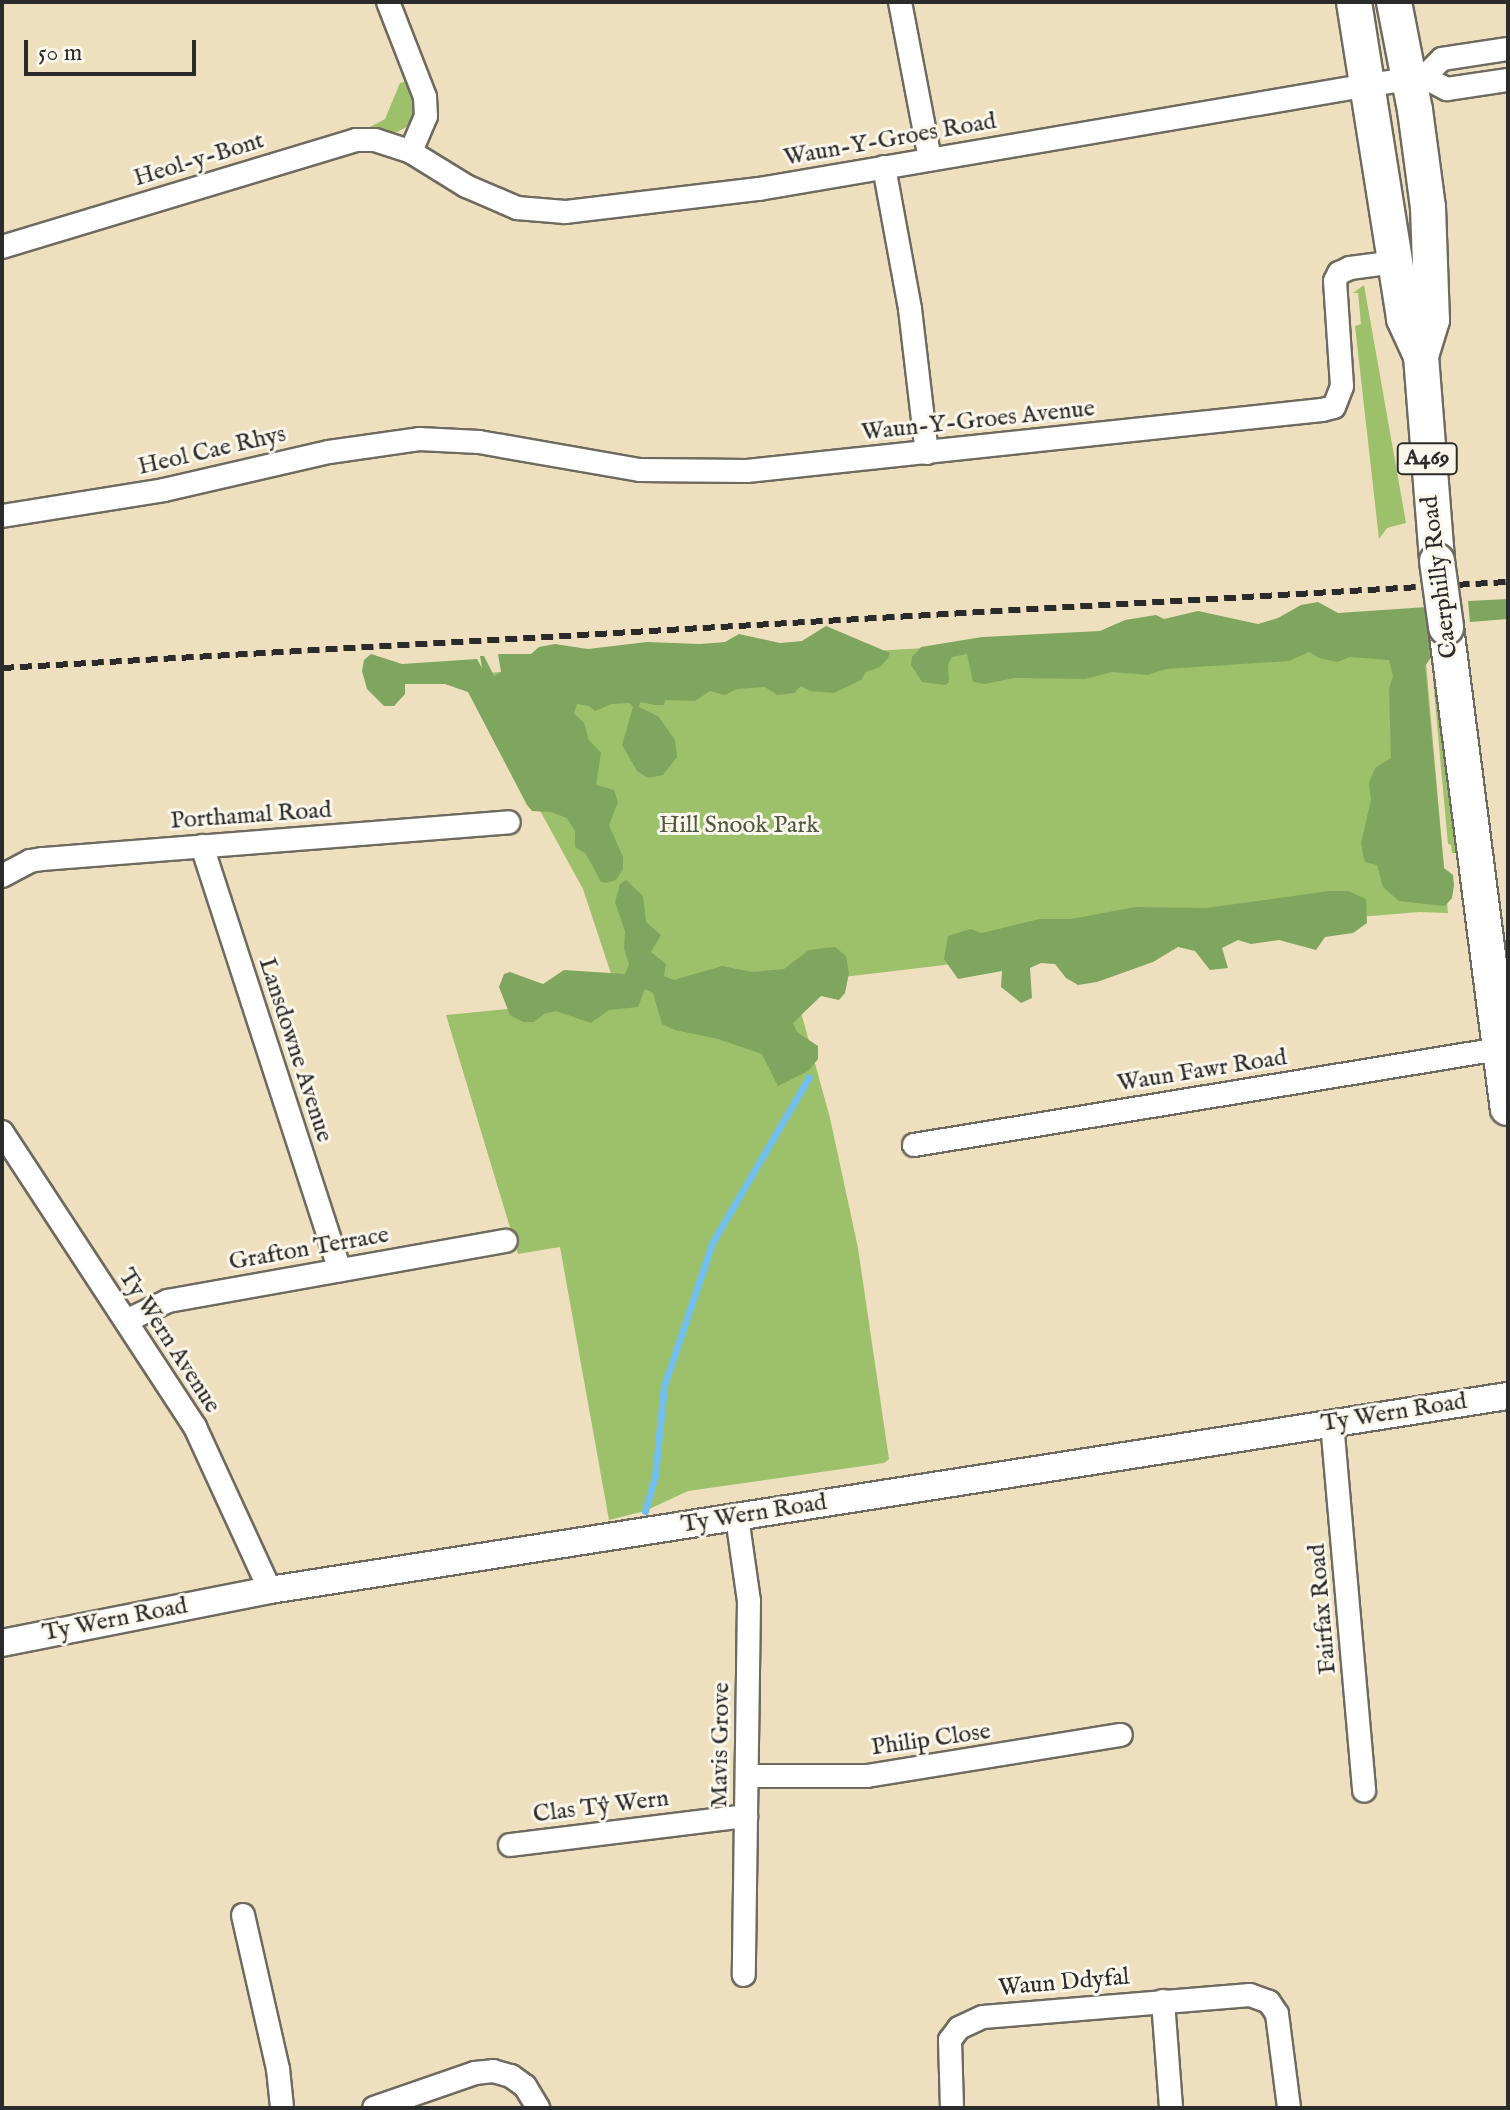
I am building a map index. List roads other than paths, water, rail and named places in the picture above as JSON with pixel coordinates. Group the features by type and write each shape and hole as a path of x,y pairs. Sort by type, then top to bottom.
{"main road":[{"name":"Caerphilly Road","path":"1354,2 1397,81 1395,262 1404,319 1421,356 1437,561 1508,1108"},
{"path":"1394,2 1397,81 1428,207 1432,320 1421,356"}],"street":[{"path":"388,2 425,97 426,116 411,152"},
{"path":"900,2 930,159"},
{"path":"1397,81 1442,59 1508,49"},
{"path":"1397,81 1447,89 1508,80"},
{"name":"Waun-Y-Groes Road","path":"411,152 492,198 541,212 704,197 1397,81"},
{"name":"Heol-y-Bont","path":"2,247 356,140 375,140 411,152"},
{"path":"884,167 910,309 927,453"},
{"name":"Waun-Y-Groes Avenue","path":"434,439 479,442 604,465 667,471 747,471 1334,407 1342,386 1335,281 1339,273 1350,268 1395,262"},
{"name":"Heol Cae Rhys","path":"2,516 152,492 329,452 434,439"},
{"name":"Porthamal Road","path":"2,876 30,861 43,859 509,822"},
{"name":"Lansdowne Avenue","path":"202,846 340,1270"},
{"name":"Waun Fawr Road","path":"914,1145 1502,1044"},
{"name":"Ty Wern Avenue","path":"2,1132 204,1443 270,1590"},
{"name":"Grafton Terrace","path":"126,1321 168,1301 506,1241"},
{"name":"Ty Wern Road","path":"2,1643 270,1590 1508,1396"},
{"name":"Fairfax Road","path":"1332,1423 1364,1791"},
{"name":"Mavis Grove","path":"737,1517 749,1601 744,1975"},
{"name":"Philip Close","path":"747,1776 867,1776 1121,1735"},
{"name":"Clas Tŷ Wern","path":"510,1845 746,1816"},
{"path":"243,1915 278,2069 282,2108"},
{"name":"Waun Ddyfal","path":"952,2108 950,2040 959,2028 997,2014 1250,1995 1269,2002 1277,2014 1289,2108"},
{"name":"Waun Ddyfal","path":"1163,2001 1171,2108"},
{"path":"374,2108 475,2073 493,2071 511,2076 525,2086 538,2108"}],"waterway":[{"path":"645,1511 655,1476 664,1386 712,1243 809,1077"}],"railway":[{"path":"2,668 1508,582"}],"park label":[{"name":"Hill Snook Park","path":"739,826"}]}
